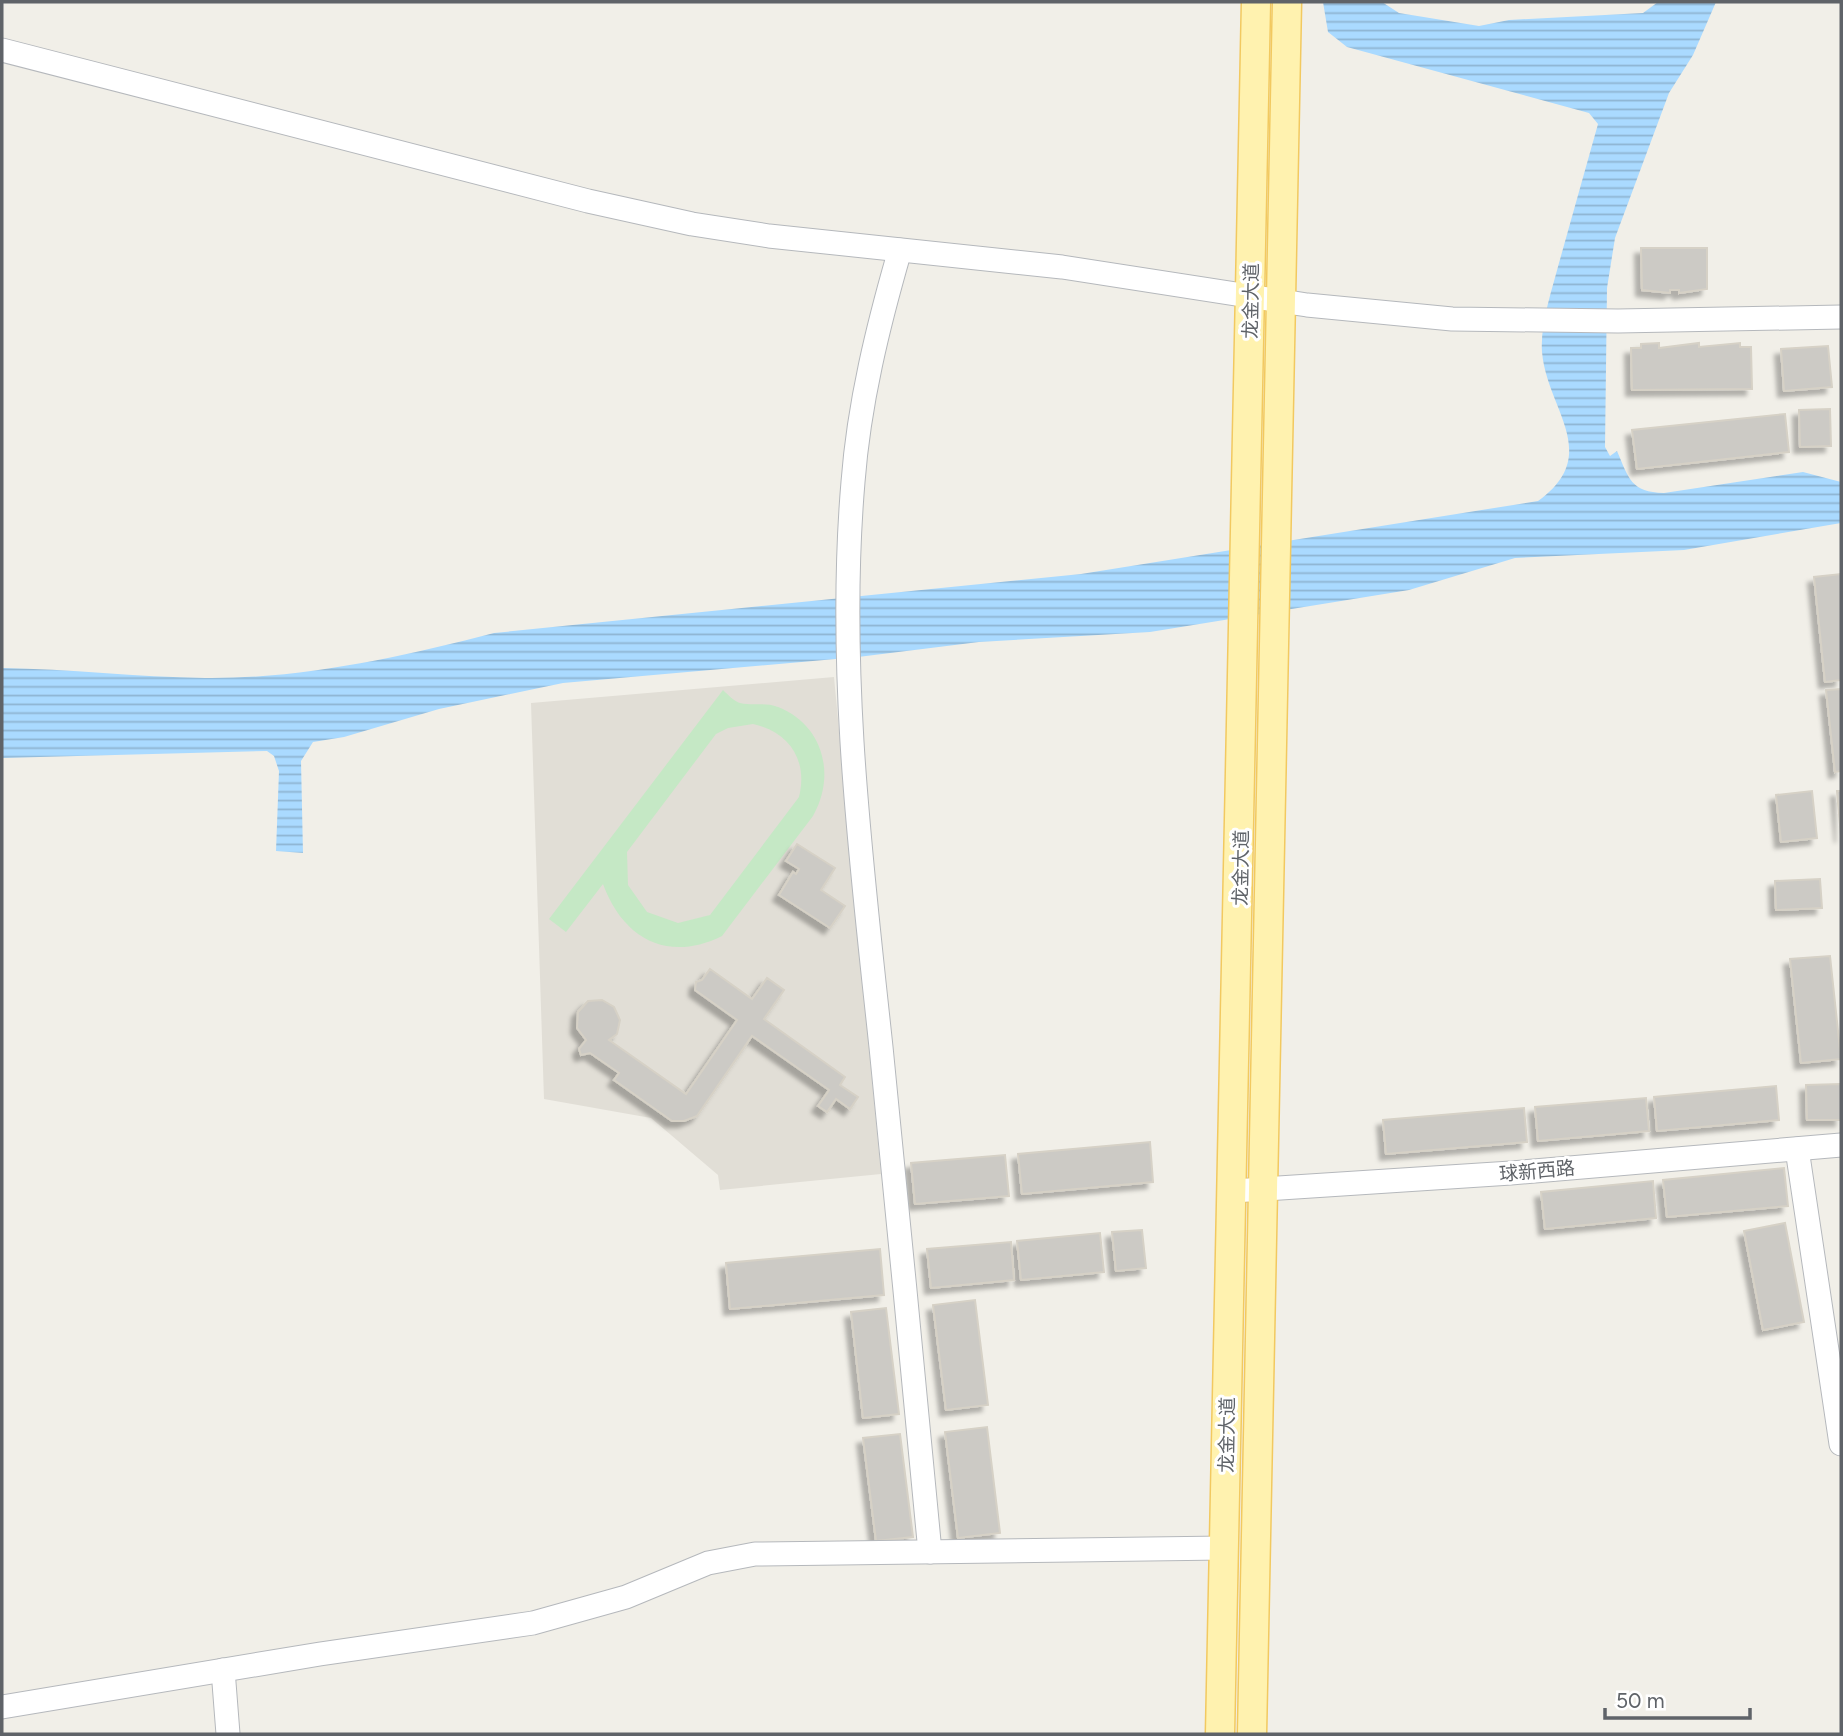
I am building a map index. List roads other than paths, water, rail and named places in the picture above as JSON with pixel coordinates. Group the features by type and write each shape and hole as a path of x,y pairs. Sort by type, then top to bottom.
{"main road":[{"name":"龙金大道","path":"1220,1734 1244,686 1256,2"},
{"name":"龙金大道","path":"1252,1734 1287,2"}],"street":[{"path":"2,50 640,213 769,236 1062,267 1281,301 1452,319 1618,321 1841,317"},
{"path":"900,250 872,356 859,428 852,493 848,668 864,884 930,1552"},
{"name":"球新西路","path":"1233,1191 1511,1173 1841,1145"},
{"path":"1797,1149 1841,1444"},
{"path":"2,1707 542,1621 626,1597 684,1572 731,1557 755,1554 1224,1548"},
{"path":"223,1670 228,1734"}],"water":[{"path":"1323,2 1382,2 1399,13 1479,26 1509,20 1643,13 1658,2 1716,2 1693,55 1669,93 1615,238 1607,288 1605,447 1610,456 1617,451 1628,476 1638,487 1653,492 1664,493 1803,472 1841,482 1841,523 1684,550 1515,558 1409,590 1150,632 979,642 858,657 563,683 439,709 344,737 313,742 301,761 303,853 276,851 279,771 274,756 267,751 2,758 2,668 205,678 315,671 387,658 494,633 1081,574 1538,501 1557,483 1567,466 1569,448 1566,431 1546,373 1542,341 1550,296 1598,124 1589,113 1347,47 1328,32"}]}
